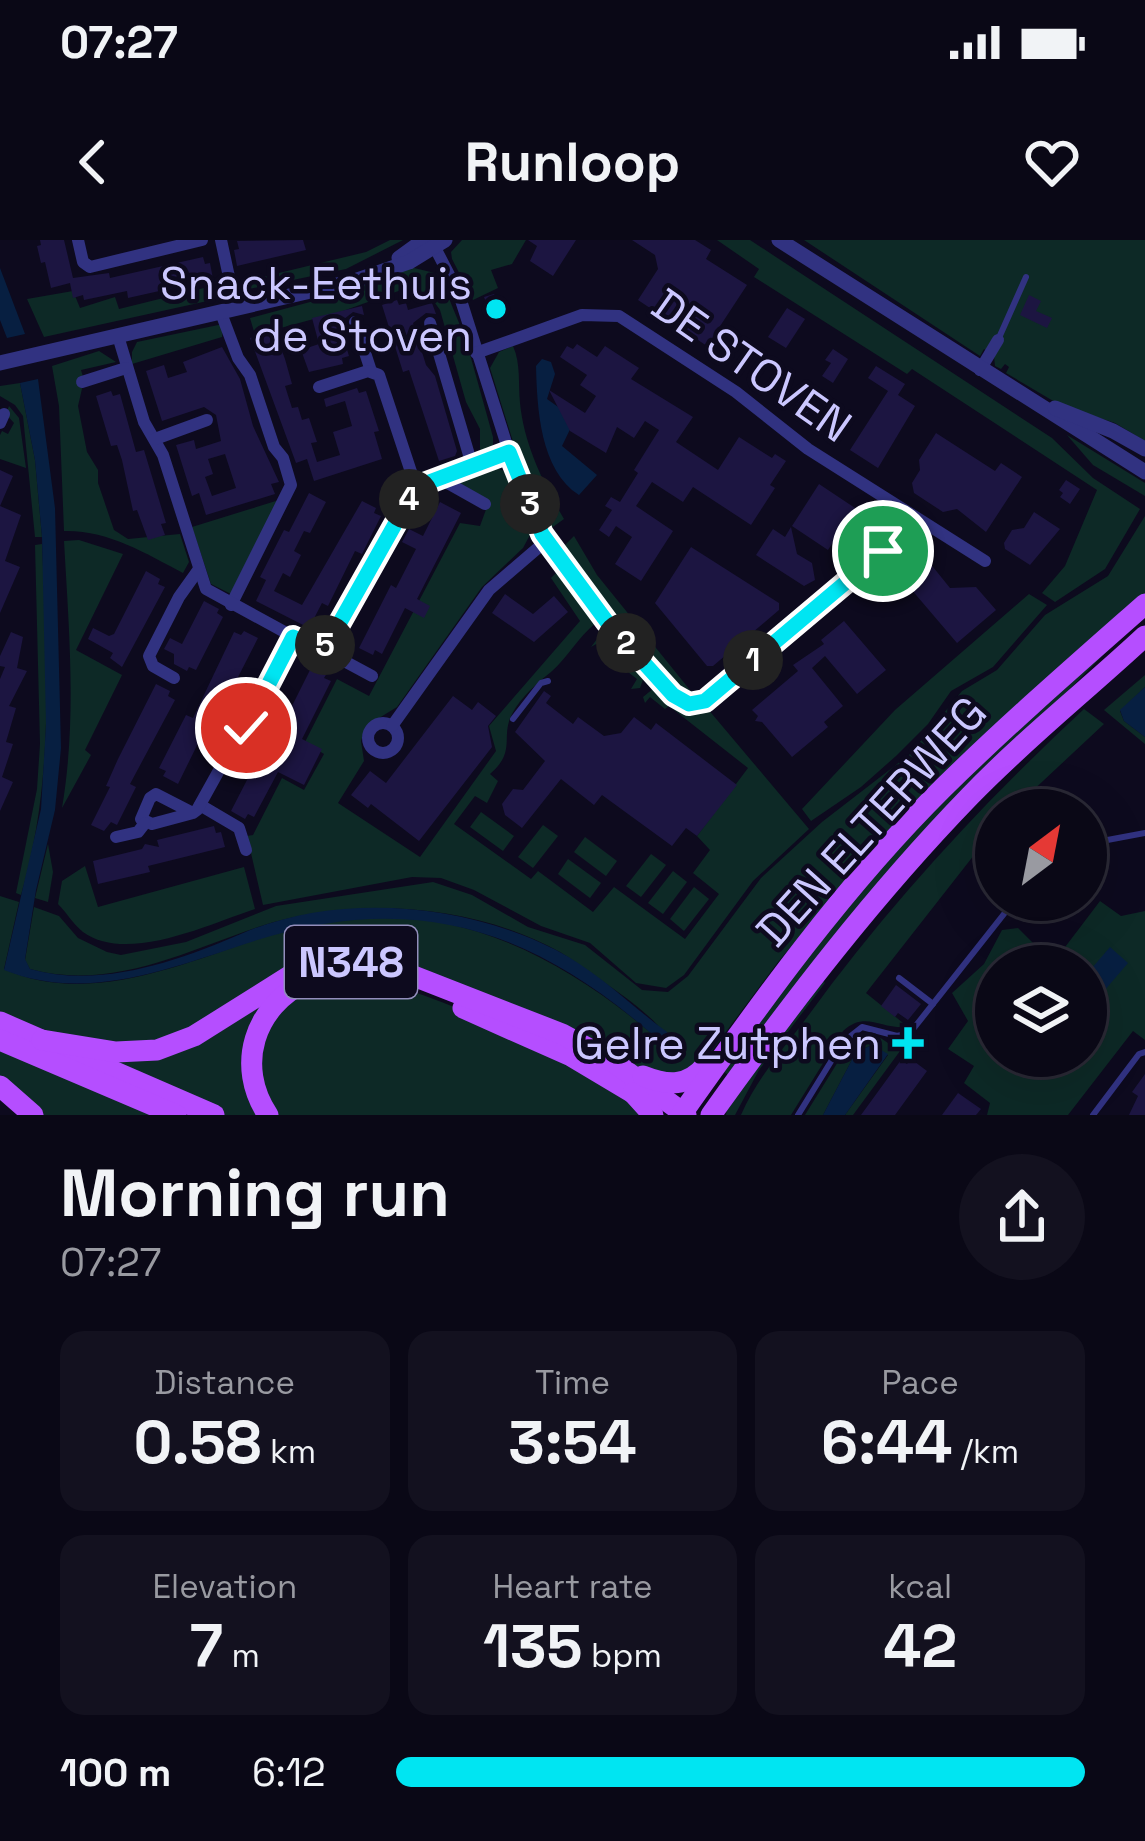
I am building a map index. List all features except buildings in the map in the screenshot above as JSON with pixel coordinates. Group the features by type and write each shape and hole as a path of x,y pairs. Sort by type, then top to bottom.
{"main road":[{"name":"DEN ELTERWEG","path":"678,1114 869,867 941,790 1145,604"},
{"name":"DEN ELTERWEG","path":"719,1109 821,963 911,858 1019,747 1145,636"},
{"name":"N348","path":"42,1040 116,1052 169,1047 210,1027 285,977 344,962 393,970 519,1015 668,1084 694,1078 782,961 869,867"},
{"path":"268,1115 257,1098 251,1073 257,1029 294,987 339,973 377,976 426,993 571,1056 678,1114"},
{"name":"N348","path":"0,1022 214,1115"},
{"path":"0,1040 176,1115"},
{"name":"N348","path":"616,1063 678,1114"},
{"path":"0,1086 33,1115"},
{"path":"633,1093 653,1115"}],"street":[{"path":"78,240 82,262 90,267 202,240"},
{"path":"221,240 238,358 250,375 291,485 231,605"},
{"path":"0,363 377,273 434,242 458,294 509,452 546,541 607,622 673,695 689,704 699,704 883,551 910,514"},
{"path":"785,243 1049,405 1145,449"},
{"name":"DE STOVEN","path":"476,352 581,315 619,316 736,392 808,449 985,561"},
{"path":"355,322 371,370 381,378 416,487"},
{"path":"430,323 472,465"},
{"path":"118,336 144,422 155,440 208,592 372,676"},
{"path":"982,366 998,340"},
{"path":"982,366 1145,472"},
{"path":"82,382 126,368"},
{"path":"319,387 371,370"},
{"path":"155,440 207,420"},
{"path":"320,648 330,640 416,487 509,452"},
{"path":"437,477 485,503"},
{"path":"392,726 489,590 546,541"},
{"path":"174,678 153,666 149,656 199,569"},
{"path":"116,837 138,832 145,823 196,809 293,637"},
{"path":"145,823 142,814 156,794 239,828 246,850"}],"lane":[{"path":"998,340 1026,277"},
{"path":"513,719 541,683 548,681"},
{"path":"1107,840 1145,833"},
{"path":"798,1115 848,1035 868,1027 902,1036 910,1033 998,921"},
{"path":"899,978 933,1004"},
{"path":"1093,1115 1145,1052"}],"green space":[{"path":"390,240 403,240 346,269 239,291 237,283 366,252"},
{"path":"462,240 526,240 512,264 491,270 498,288 473,300 452,259 451,252"},
{"path":"717,240 750,240 1052,438 1093,478 1140,509 1105,569 1055,602 1042,593 1065,566 1097,490 912,369 907,374 754,277 759,269"},
{"path":"804,240 1145,240 1145,441 1115,423 1060,405 1006,373 1009,367 1005,364 1001,369 995,366 994,356 984,349 980,356"},
{"path":"410,267 439,274 466,340 493,437 493,445 480,454 480,429 466,402 440,310 430,296 404,289 255,335 250,318 340,294"},
{"path":"208,287 212,300 44,337 27,299 73,291 80,308 115,297 119,309"},
{"path":"223,324 222,337 132,364 137,342"},
{"path":"513,346 530,448 564,519 550,529 525,480 490,368 499,352"},
{"path":"99,351 116,362 81,370 84,380 78,406 87,452 98,470 114,530 128,539 180,534 189,562 183,573 111,539 64,531 59,406 52,366"},
{"path":"20,383 35,460 42,537 35,537 23,416 0,396 0,386"},
{"path":"9,406 19,418 26,468 0,459 0,435 2,431 8,434 14,423 6,414"},
{"path":"1067,435 1145,483 1145,496 1093,465"},
{"path":"488,465 504,471 531,533 523,548 482,587 397,707 366,726 361,741 364,761 338,803 420,857 496,751 489,726 580,621 551,578 559,570 596,623 516,708 509,722 506,751 490,774 498,781 487,803 475,796 454,824 531,879 538,871 593,912 614,887 685,939 719,894 693,873 710,850 697,836 748,768 669,706 665,709 650,697 645,703 643,697 654,688 680,709 707,708 809,829 753,881 684,975 666,988 636,983 590,943 541,926 441,878 412,877 263,905 247,836 253,835 282,778 304,790 324,754 305,742 337,679 369,696 460,523 480,526 488,504 450,480"},
{"path":"279,500 231,594 211,584 192,527"},
{"path":"1145,516 1145,594 843,885 705,1060 671,1080 346,955 148,1046 64,1037 0,1013 0,896 19,902 4,969 72,984 143,976 279,932 336,920 390,917 442,923 492,936 540,957 586,984 673,1052 665,1033 646,1014 560,952 489,923 451,914 372,908 332,911 258,927 146,966 60,975 30,969 25,960 34,907 59,916 78,938 121,955 186,942 276,906 433,882 472,895 528,927 585,945 642,990 668,992 688,976 761,878 822,822 910,754 962,691 997,670 1045,615 1108,576"},
{"path":"574,536 597,575 694,695 677,691 570,565 561,549"},
{"path":"79,540 123,554 76,650 122,675 85,750 91,755 62,808 71,708 64,541"},
{"path":"42,544 47,676 44,764 21,895 16,893 37,789 40,744 35,545"},
{"path":"1029,594 1047,605 993,667 951,691 928,724 896,756 811,821 802,809 895,710"},
{"path":"610,634 645,674 640,688 631,689 637,679 619,665 621,661 598,643 591,647 600,635"},
{"path":"1114,644 982,789 975,789 975,797 731,1077 724,1072 796,969 913,826"},
{"path":"1145,675 1145,687 1120,711 1124,721 1145,737 1145,744 1104,710"},
{"path":"1084,709 1104,724 1034,789 1001,789"},
{"path":"481,812 514,836 503,851 470,827"},
{"path":"973,818 975,854 866,993 908,1027 867,1021 851,1025 791,1115 741,1115 755,1088 839,974"},
{"path":"543,825 558,836 533,868 518,857"},
{"path":"585,837 617,861 606,876 574,852"},
{"path":"48,844 53,872 48,902 35,898"},
{"path":"651,854 666,865 641,897 626,886"},
{"path":"568,859 601,883 590,898 558,874"},
{"path":"85,866 98,907 244,867 255,909 145,943 101,941 83,932 58,904 62,881"},
{"path":"673,871 687,882 663,914 648,903"},
{"path":"694,887 709,899 684,931 670,919"},
{"path":"1107,906 1121,916 1145,911 1145,1040 1133,1031 1107,1065 1107,945 1067,945 1085,921 1107,921"},
{"path":"1018,928 1035,945 994,945 1002,930"},
{"path":"975,972 975,1077 1097,1077 1068,1115 987,1115 990,1103 964,1083 974,1066 948,1049 968,1021 952,993"},
{"path":"342,977 429,997 495,1025 587,1072 648,1115 274,1115 260,1089 265,1024 315,982"},
{"path":"822,980 825,983 759,1070 735,1115 726,1115 727,1107"},
{"path":"265,994 254,1026 262,1115 223,1115 95,1059 147,1059 189,1049 226,1028"},
{"path":"862,1036 879,1037 900,1051 853,1115 845,1115 888,1055 872,1045 856,1052 823,1115 805,1115 849,1044"},
{"path":"0,1043 166,1115 38,1115 0,1082"}],"water":[{"path":"0,268 25,334 7,338 0,320"},
{"path":"542,359 551,362 555,374 547,399 575,419 562,446 597,475 579,495 556,470 543,437 536,366"},
{"path":"38,379 55,508 61,748 55,810 25,959 30,969 84,976 139,969 280,920 319,912 401,908 442,913 520,934 571,958 667,1032 673,1053 624,1011 526,950 476,931 423,921 367,919 308,927 155,972 95,983 34,979 4,970 41,809 46,725 42,537 35,460 20,383"},
{"path":"1145,687 1145,737 1124,721 1120,710"},
{"path":"1110,947 1128,963 1107,988"},
{"path":"872,1045 888,1054 845,1115 823,1115 856,1052"}],"place":[{"name":"Snack-Eethuis de Stoven","path":"496,309"},
{"name":"Gelre Zutphen","path":"908,1043"}],"route":[{"path":"246,728 293,637 316,648 330,640 416,487 509,452 546,541 607,622 673,695 689,704 705,701 883,551"}]}
